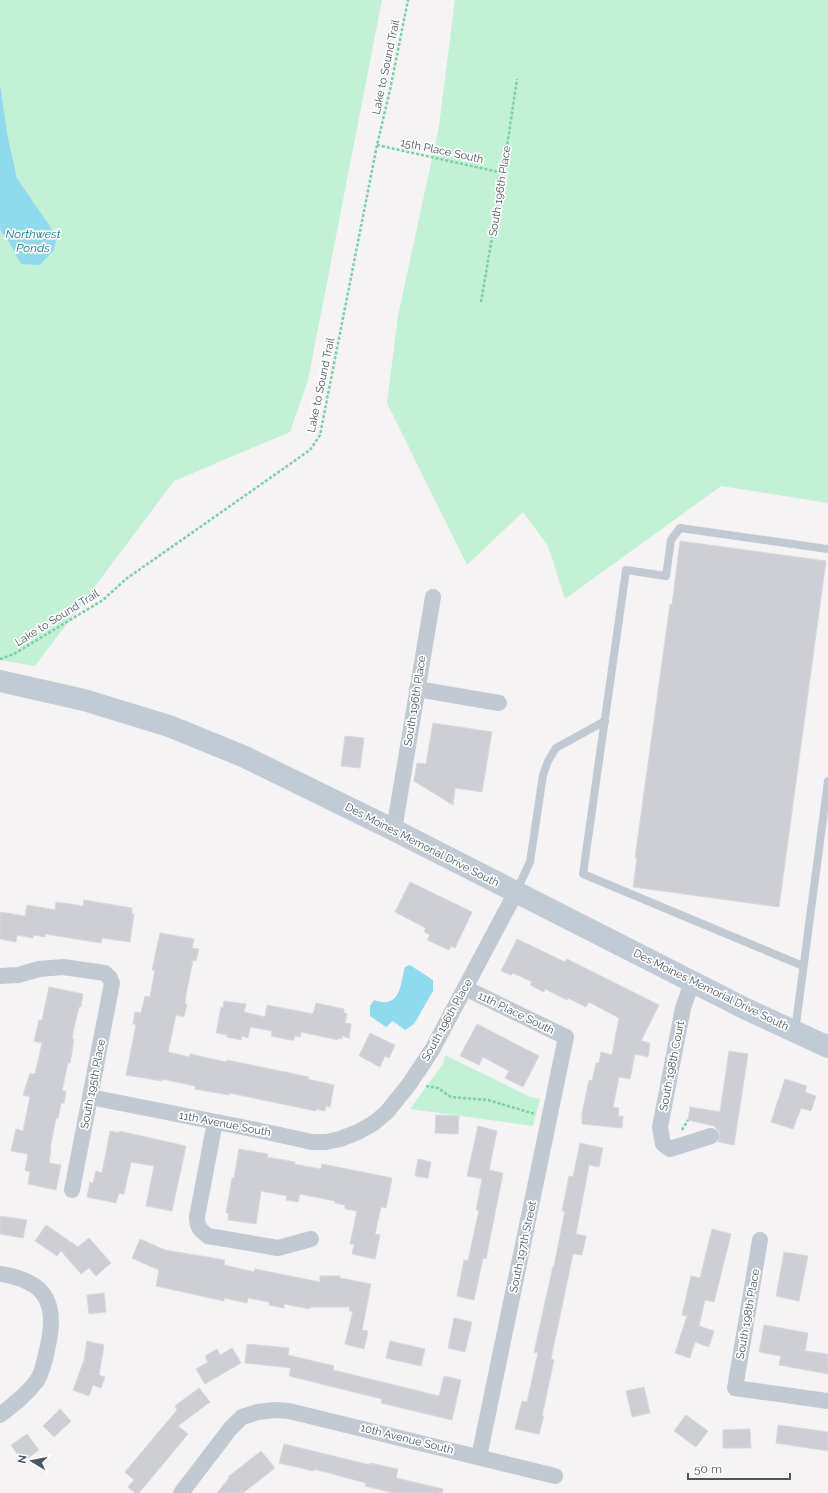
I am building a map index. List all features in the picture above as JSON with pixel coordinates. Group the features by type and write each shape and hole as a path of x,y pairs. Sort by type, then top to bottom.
{"main road":[{"name":"Des Moines Memorial Drive South","path":"0,681 84,700 169,726 246,758 394,830 692,982 828,1047"}],"street":[{"name":"South 196th Place","path":"394,830 433,597"},
{"path":"417,689 499,703"},
{"name":"South 196th Place","path":"358,1132 374,1123 387,1112 410,1083 432,1050 516,892"},
{"name":"South 195th Place","path":"0,976 18,975 39,969 63,967 105,973 110,978 112,983 72,1190"},
{"name":"South 198th Court","path":"692,982 683,1008 660,1127 663,1144 670,1148 712,1136"},
{"name":"11th Place South","path":"465,988 566,1037"},
{"name":"South 197th Street","path":"479,1457 566,1037"},
{"name":"11th Avenue South","path":"90,1097 312,1142 340,1139 358,1132"},
{"path":"216,1122 197,1216 197,1224 200,1230 208,1236 278,1248 311,1239"},
{"name":"South 198th Place","path":"760,1240 735,1388 828,1401"},
{"path":"0,1274 14,1276 43,1292 50,1307 52,1319 45,1361 37,1381 21,1398 0,1416"},
{"name":"10th Avenue South","path":"181,1493 230,1429 242,1418 258,1412 275,1410 290,1411 555,1476"}],"lane":[{"path":"803,966 583,874 626,570 666,576 671,540 680,528 828,549"},
{"path":"516,892 530,862 543,774 548,761 556,748 605,721"},
{"path":"795,1032 828,781"}],"path":[{"name":"Lake to Sound Trail","path":"0,659 14,654 104,600 126,580 310,450 320,435 408,0"},
{"name":"South 196th Place","path":"481,302 503,172 516,79"},
{"name":"15th Place South","path":"378,145 503,172"},
{"path":"424,1086 438,1088 451,1097 488,1100 538,1115"}],"green space":[{"path":"0,0 382,0 308,380 290,432 174,481 35,666 0,660 0,230 8,240 36,206 17,178 8,138 0,84"},
{"path":"455,0 828,0 828,503 721,486 565,599 548,546 523,512 467,565 387,403 398,316 439,126"},
{"path":"445,1055 528,1096 540,1099 533,1126 410,1109 443,1064"}],"water":[{"name":"Northwest Ponds","path":"0,84 8,138 17,178 57,237 54,250 40,265 21,264 8,240 0,230"},
{"path":"410,965 433,980 433,991 414,1024 405,1030 393,1021 386,1027 370,1016 370,1006 374,1000 385,1002 396,997 400,988 405,967"}],"building":[{"path":"680,541 826,561 779,907 633,887 637,858 635,858"},
{"path":"433,723 492,732 482,792 455,788 453,805 414,781 417,763 426,764"},
{"path":"345,736 364,738 360,768 341,766"},
{"path":"410,882 472,912 455,948 451,946 449,950 427,940 430,935 424,932 426,928 395,912"},
{"path":"84,900 132,908 132,914 134,914 130,942 102,938 101,943 45,934 45,937 34,935 33,938 17,935 16,942 0,939 0,912 25,916 27,905 55,910 56,902 83,906"},
{"path":"160,933 194,939 192,948 199,949 196,961 193,960 186,994 185,1004 187,1004 184,1017 176,1015 168,1052 189,1057 190,1054 226,1062 227,1060 309,1077 308,1079 334,1085 330,1107 326,1106 325,1111 316,1109 316,1111 229,1093 229,1095 195,1089 195,1086 162,1079 162,1081 126,1075 136,1025 133,1024 135,1012 141,1013 145,996 150,997 155,970 152,970"},
{"path":"517,939 565,962 567,959 659,1005 641,1041 650,1043 648,1057 635,1054 630,1079 619,1077 613,1107 619,1108 618,1116 623,1116 622,1128 582,1124 582,1113 589,1080 592,1081 596,1063 599,1063 601,1052 612,1055 619,1018 589,1002 586,1007 568,998 567,1000 545,989 544,992 530,985 532,982 513,973 511,975 501,971"},
{"path":"49,987 83,994 81,1007 79,1007 73,1032 72,1039 74,1039 70,1063 68,1063 62,1091 66,1091 64,1103 61,1103 58,1119 56,1118 50,1149 49,1163 61,1165 56,1190 28,1184 30,1172 25,1170 28,1154 11,1151 16,1129 23,1131 30,1097 23,1095 30,1073 35,1074 42,1043 34,1041 39,1020 42,1020"},
{"path":"224,1001 246,1004 244,1012 265,1017 267,1005 313,1014 316,1003 344,1009 344,1013 347,1014 345,1023 351,1024 349,1038 342,1036 342,1039 338,1038 338,1040 301,1032 300,1037 295,1036 294,1040 290,1040 271,1036 272,1031 250,1027 248,1038 242,1036 241,1040 227,1037 227,1035 216,1033 221,1007 223,1008"},
{"path":"477,1024 539,1056 523,1087 505,1078 509,1071 483,1057 479,1065 460,1056"},
{"path":"370,1033 395,1045 389,1058 385,1056 380,1067 359,1056"},
{"path":"729,1051 748,1054 734,1145 718,1142 720,1134 714,1126 688,1120 690,1107 720,1112"},
{"path":"785,1079 807,1086 805,1092 816,1096 811,1111 801,1108 793,1129 771,1122"},
{"path":"436,1115 459,1116 458,1134 435,1133"},
{"path":"478,1126 497,1131 489,1170 503,1173 486,1259 483,1258 474,1300 457,1296 464,1260 468,1261 479,1210 476,1210 482,1179 467,1176"},
{"path":"110,1131 119,1133 119,1131 186,1146 172,1211 146,1206 154,1166 131,1162 124,1194 119,1193 116,1203 87,1197 90,1182 93,1183 96,1171 102,1173"},
{"path":"580,1143 603,1148 599,1167 589,1165 576,1234 586,1236 582,1255 573,1254 551,1359 554,1360 542,1416 544,1416 539,1434 515,1429 522,1401 527,1402 538,1353 534,1352 565,1211 562,1211 569,1176 573,1177"},
{"path":"239,1149 268,1154 267,1157 295,1162 294,1164 321,1169 322,1164 392,1178 386,1208 381,1207 375,1234 380,1235 375,1259 352,1254 354,1244 350,1244 357,1211 345,1209 345,1205 335,1203 335,1201 300,1194 298,1202 286,1200 287,1196 261,1191 256,1224 228,1220 229,1213 226,1213"},
{"path":"418,1159 431,1162 428,1178 415,1176"},
{"path":"0,1216 27,1220 23,1238 0,1234"},
{"path":"46,1225 78,1247 89,1238 111,1263 96,1276 89,1268 81,1274 61,1251 57,1256 35,1241"},
{"path":"712,1229 731,1234 714,1302 705,1300 699,1326 714,1331 709,1347 695,1342 690,1358 675,1353 687,1316 682,1315 691,1276 700,1278"},
{"path":"140,1239 165,1250 225,1260 224,1265 254,1272 255,1269 320,1282 320,1276 340,1276 340,1278 371,1284 362,1330 368,1331 364,1349 345,1344 353,1311 349,1311 350,1307 310,1307 310,1309 284,1304 284,1308 269,1305 269,1302 248,1298 247,1303 224,1298 224,1301 156,1286 159,1270 132,1258"},
{"path":"784,1252 808,1256 799,1301 776,1296"},
{"path":"104,1293 106,1312 89,1314 87,1295"},
{"path":"454,1318 472,1322 465,1352 448,1348"},
{"path":"764,1325 808,1333 805,1351 828,1354 828,1374 779,1365 781,1356 759,1352"},
{"path":"87,1341 104,1345 99,1375 105,1377 101,1388 93,1385 89,1396 73,1390 84,1360"},
{"path":"390,1341 425,1349 421,1366 386,1358"},
{"path":"247,1344 289,1348 288,1355 334,1366 333,1370 439,1396 444,1376 461,1380 452,1420 381,1403 382,1399 289,1376 291,1368 245,1363"},
{"path":"232,1348 241,1363 205,1384 196,1369 208,1362 205,1356 217,1349 220,1355"},
{"path":"644,1387 650,1413 632,1417 626,1391"},
{"path":"199,1388 210,1402 178,1426 188,1434 139,1493 135,1493 128,1487 134,1480 125,1472 177,1410 175,1406"},
{"path":"60,1409 71,1421 54,1437 43,1426"},
{"path":"686,1415 708,1431 696,1447 674,1431"},
{"path":"778,1425 828,1432 828,1451 776,1443"},
{"path":"750,1429 751,1448 723,1448 723,1430"},
{"path":"27,1434 39,1450 23,1462 11,1445"},
{"path":"284,1444 370,1465 370,1463 398,1469 396,1478 443,1489 442,1493 393,1493 365,1486 366,1483 314,1469 314,1471 279,1463"},
{"path":"261,1451 275,1468 243,1493 217,1493 229,1478 228,1477"}]}
